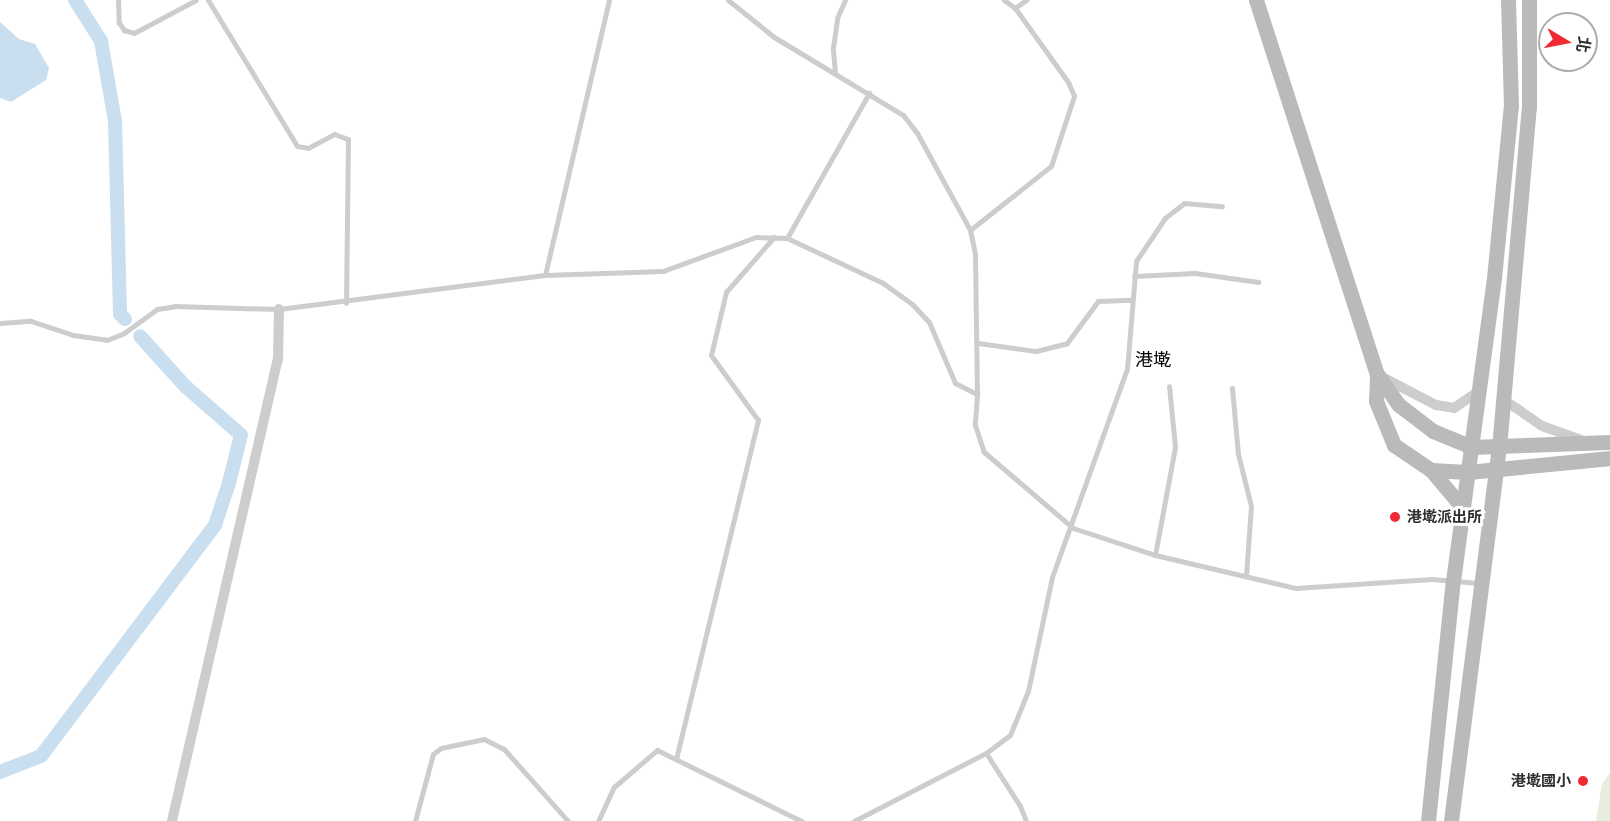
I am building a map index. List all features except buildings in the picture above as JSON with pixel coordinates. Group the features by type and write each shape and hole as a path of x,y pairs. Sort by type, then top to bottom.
{"main road":[{"path":"1256,0 1377,374 1376,401 1394,445 1431,470 1463,508"},
{"path":"1428,821 1453,581 1480,390 1510,106 1508,0"},
{"path":"1451,821 1479,583 1499,448 1529,108 1529,0"},
{"path":"1377,374 1411,417 1472,447 1499,448 1610,442"},
{"path":"1431,470 1468,472 1610,458"}],"street":[{"path":"172,821 278,360 279,309"},
{"path":"1377,374 1436,405 1454,408 1480,390"},
{"path":"1503,399 1542,426 1590,443"}],"lane":[{"path":"118,0 119,23 134,33 196,0"},
{"path":"208,0 297,146 308,148 334,134 348,139 346,303"},
{"path":"545,275 609,0"},
{"path":"728,0 774,37 903,115 917,133 970,230 978,343 975,425 984,452 1073,528 1155,555 1296,588 1432,579 1479,583"},
{"path":"835,73 833,48 837,18 845,0"},
{"path":"970,230 1051,166 1074,96 1015,8 1004,0"},
{"path":"1015,8 1026,0"},
{"path":"787,238 869,93"},
{"path":"854,821 986,753 1010,735 1019,717 1052,577 1073,528 1127,369 1136,261 1165,218 1184,203 1222,206"},
{"path":"0,323 31,321 73,335 107,340 124,333 157,309 279,309 346,303 545,275 663,271 756,237 774,237 787,238 883,284 913,305 930,322 955,383 977,394"},
{"path":"676,759 758,420 711,355 726,292 774,237"},
{"path":"1134,276 1195,273 1258,282"},
{"path":"978,343 1036,351 1067,343 1098,300 1131,300"},
{"path":"1155,555 1175,447 1169,386"},
{"path":"1232,388 1238,454 1251,506 1246,576"},
{"path":"415,821 433,754 441,748 484,739 504,750 568,821"},
{"path":"598,821 614,788 657,750 801,821"},
{"path":"986,753 1026,821"}],"green space":[{"path":"1610,773 1610,821 1596,821 1602,784"}],"water":[{"path":"0,22 19,39 35,44 49,68 46,80 11,102 0,98"}],"waterway":[{"path":"75,0 101,41 115,121 120,314 125,319"},
{"path":"0,772 41,756 215,525 229,483 241,435 185,386 140,336"}],"place":[{"name":"港墘派出所","path":"1395,517"},
{"name":"港墘國小","path":"1583,781"}],"district":[{"name":"港墘","path":"1153,360"}]}
